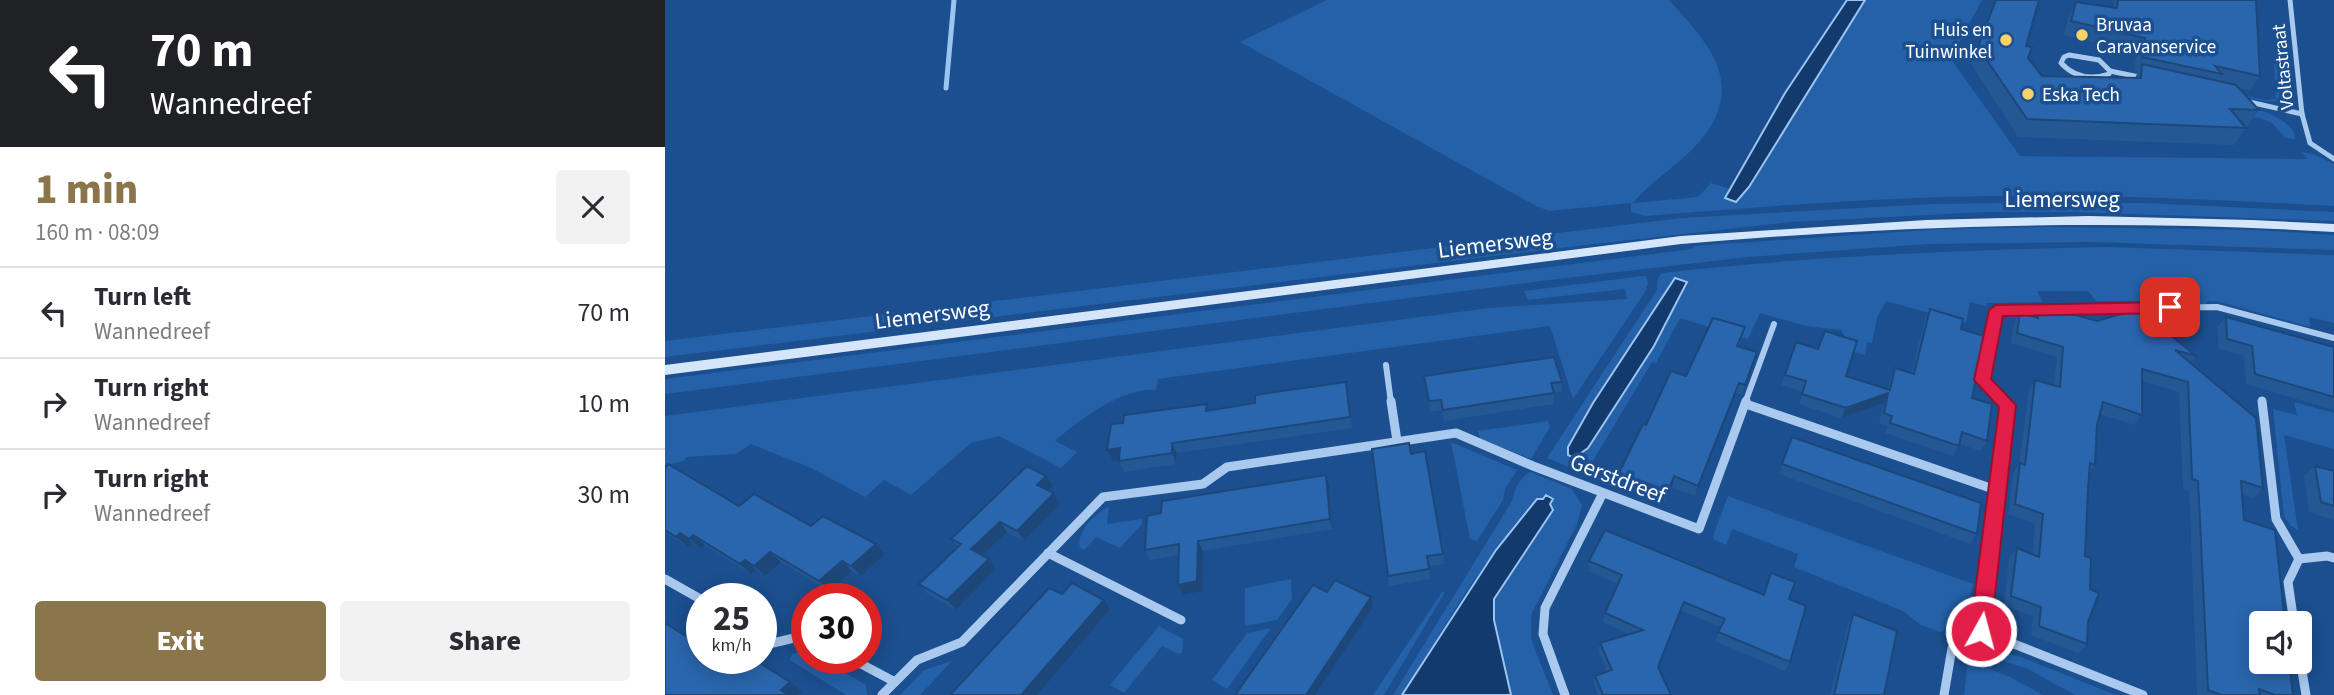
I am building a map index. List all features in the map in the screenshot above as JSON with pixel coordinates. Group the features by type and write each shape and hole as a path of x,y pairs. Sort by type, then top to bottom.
{"main road":[{"name":"Liemersweg","path":"665,370 1681,240 1826,227 2049,219 2334,228"}],"street":[{"name":"Voltastraat","path":"2290,0 2302,114 2309,143 2334,159"},
{"path":"2110,71 2109,74 2098,77 2082,76 2067,70 2061,59 2069,55 2091,57 2105,63 2110,71 2149,79"},
{"path":"2238,100 2302,114"},
{"path":"1981,631 2007,405 1982,380 1996,310 2217,307 2334,338"},
{"name":"Gerstdreef","path":"882,695 917,660 962,642 1103,497 1203,484 1227,467 1456,433 1699,529 1774,324"},
{"path":"1386,365 1397,441"},
{"path":"2262,401 2276,519 2299,559"},
{"path":"1746,404 1999,491"},
{"path":"1565,695 1543,634 1545,608 1603,493"},
{"path":"1048,553 1181,620"},
{"path":"2299,559 2327,556 2334,558"},
{"path":"2292,611 2288,582 2299,559"},
{"path":"665,579 686,591"},
{"path":"1944,695 1952,648 1981,631"},
{"path":"1981,631 2143,695"},
{"path":"880,674 895,682"},
{"path":"2302,674 2306,695"}],"shaded area":[{"path":"1327,0 1669,0 1696,31 1716,63 1721,80 1721,97 1716,116 1704,136 1688,154 1633,203 1698,197 1711,183 1730,189 1725,198 1736,202 1749,187 1865,0 1982,0 1951,59 2020,156 2307,159 2301,152 2313,154 2334,164 2334,206 2141,197 1995,196 1834,202 1645,216 1631,212 1631,203 1549,211 1240,42"},
{"path":"1847,0 1865,0 1749,187 1736,202 1725,198 1785,93"},
{"path":"2279,56 2287,58 2291,94 2283,101 2263,101 2196,86 2266,100 2276,99 2274,59"},
{"path":"2175,90 2264,111 2291,128 2295,139 2285,138 2272,123 2260,118 2236,116"},
{"path":"2145,203 2334,212 2334,221 2076,212 1986,212 1791,222 665,357 665,341 1682,218 1930,204"},
{"path":"2049,227 2257,230 2334,235 2334,250 2091,242 1928,244 1748,257 1549,280 665,394 665,379 1692,249 1694,246 1941,229"},
{"path":"2108,247 2334,255 2334,323 2309,317 2310,327 2216,301 2208,301 2205,305 2185,305 2174,301 2096,301 2088,291 2037,291 2043,302 1987,303 1986,306 1970,302 1966,323 1886,301 1877,318 1872,343 1867,342 1865,355 1854,352 1841,330 1806,326 1760,313 1748,339 1680,318 1656,363 1652,362 1585,474 1547,458 1657,290 1658,278 1662,273 1885,255"},
{"path":"1646,276 1648,283 1645,292 1573,399 1550,326 1158,379 1156,390 1143,390 1102,406 1055,441 1077,452 1061,468 999,436 971,443 911,495 884,480 865,497 811,468 751,444 736,454 686,457 684,461 665,465 665,416 1489,308 1627,299 1625,289 1528,300 1524,291"},
{"path":"1675,278 1687,282 1654,346 1588,448 1574,458 1568,455 1568,447 1593,403"},
{"path":"2294,402 2334,413 2334,449 2284,435 2298,530 2291,526 2284,516 2273,409 2297,415"},
{"path":"1548,421 1550,427 1531,459 1480,439 1478,431"},
{"path":"1451,442 1517,470 1505,489 1503,500 1477,541 1470,539"},
{"path":"1530,472 1572,489 1582,506 1577,524 1531,615 1531,639 1553,695 1511,695 1494,620 1494,599 1553,510 1543,499 1522,519 1484,566 1402,695 1393,695 1512,501 1518,484"},
{"path":"1546,495 1553,499 1550,504 1553,510 1494,599 1494,620 1511,695 1402,695 1496,550 1537,499 1543,499"},
{"path":"1728,496 1973,584 1965,621 1940,632 1921,625 1903,611 1794,567 1798,554 1732,529 1726,545 1715,540 1713,536"},
{"path":"1109,507 1107,524 1142,519 1141,525 1120,548 1096,537 1084,550 1080,548 1081,536 1088,524"},
{"path":"1291,579 1292,599 1277,620 1245,626 1245,588"},
{"path":"1442,592 1445,592 1384,695 1373,695"},
{"path":"1159,626 1183,639 1182,653 1178,654 1162,646 1124,693 1110,685"},
{"path":"1271,628 1227,689 1212,680 1247,633"},
{"path":"1990,653 2018,656 2116,695 2075,695 2028,669 1991,657"},
{"path":"1968,660 2010,677 2043,695 1964,695"},
{"path":"952,661 920,695 900,695 924,670"},
{"path":"812,674 848,674 866,685 867,695 846,695"}],"building":[{"path":"1996,0 2039,0 2026,46 2032,47 2028,58 2042,76 2141,78 2142,64 2236,85 2259,110 2230,109 2246,128 2027,119 1978,47"},
{"path":"2118,0 2256,0 2260,76 2215,66 2222,74 2142,57 2145,38 2071,21 2076,2 2117,8"},
{"path":"2039,305 2097,321 2139,309 2196,356 2175,350 2256,418 2263,488 2241,481 2244,520 2275,530 2284,611 2249,611 2249,674 2290,674 2293,695 2275,695 2259,689 2260,695 2221,695 2208,690 2198,481 2192,479 2188,382 2142,369 2142,415 2103,402 2097,425 2095,465 2090,463 2088,490 2085,556 2091,558 2090,589 2099,593 2088,622 2087,644 2039,626 2041,607 2011,596 2017,548 2039,557 2043,514 2015,504 2020,463 2025,465 2035,380 2060,387 2063,347 2017,333 2020,313 2038,318"},
{"path":"1930,309 1963,319 1961,329 1984,336 1972,398 1992,404 1987,441 1962,432 1959,446 1890,423 1892,416 1884,413 1888,393 1846,408 1802,394 1806,381 1785,375 1796,342 1818,349 1825,331 1857,341 1846,376 1890,390 1895,368 1914,374"},
{"path":"2226,317 2334,347 2334,397 2255,374 2252,346 2227,339"},
{"path":"1713,318 1745,327 1737,346 1757,352 1745,385 1739,383 1698,486 1674,476 1668,491 1619,473 1643,424 1646,425 1671,371 1686,376"},
{"path":"1554,357 1562,382 1551,383 1554,393 1443,410 1441,400 1429,401 1424,376"},
{"path":"1346,382 1350,417 1172,443 1172,453 1119,461 1120,448 1107,450 1111,424 1123,423 1124,415 1207,404 1206,411 1255,403 1255,395"},
{"path":"1792,437 1981,503 1977,534 1782,464"},
{"path":"1409,443 1411,454 1425,451 1443,554 1427,556 1429,569 1388,576 1372,449"},
{"path":"668,464 739,506 754,494 811,526 823,516 876,544 851,566 842,561 819,581 770,552 754,566 745,560 740,564 693,535 689,539 680,533 676,537 665,530 665,469"},
{"path":"1027,466 1046,476 1037,485 1054,493 1017,531 1000,522 971,549 989,559 947,600 919,584 961,544 951,539"},
{"path":"2315,466 2334,471 2334,506 2321,502"},
{"path":"1326,475 1330,519 1198,541 1197,581 1178,585 1179,544 1145,550 1147,516 1161,513 1162,501"},
{"path":"1605,530 1764,595 1771,573 1795,582 1789,599 1806,606 1790,662 1718,632 1725,619 1684,602 1658,667 1671,695 1603,695 1595,676 1612,670 1600,643 1643,630 1605,613 1622,575 1589,561"},
{"path":"1335,580 1371,597 1306,695 1235,695 1313,585 1327,592"},
{"path":"1072,583 1104,600 1021,695 950,695 1049,588 1062,594"},
{"path":"1853,614 1897,631 1884,695 1834,695"},
{"path":"665,623 686,636 686,674 777,674 790,682 781,690 789,695 665,695"}],"waterway":[{"path":"946,88 954,0"}],"place":[{"name":"Bruvaa Caravanservice","path":"2082,35"},
{"name":"Huis en Tuinwinkel","path":"2006,40"},
{"name":"Eska Tech","path":"2028,94"}],"route":[{"path":"1981,631 2007,405 1982,380 1996,310 2170,307"}]}
